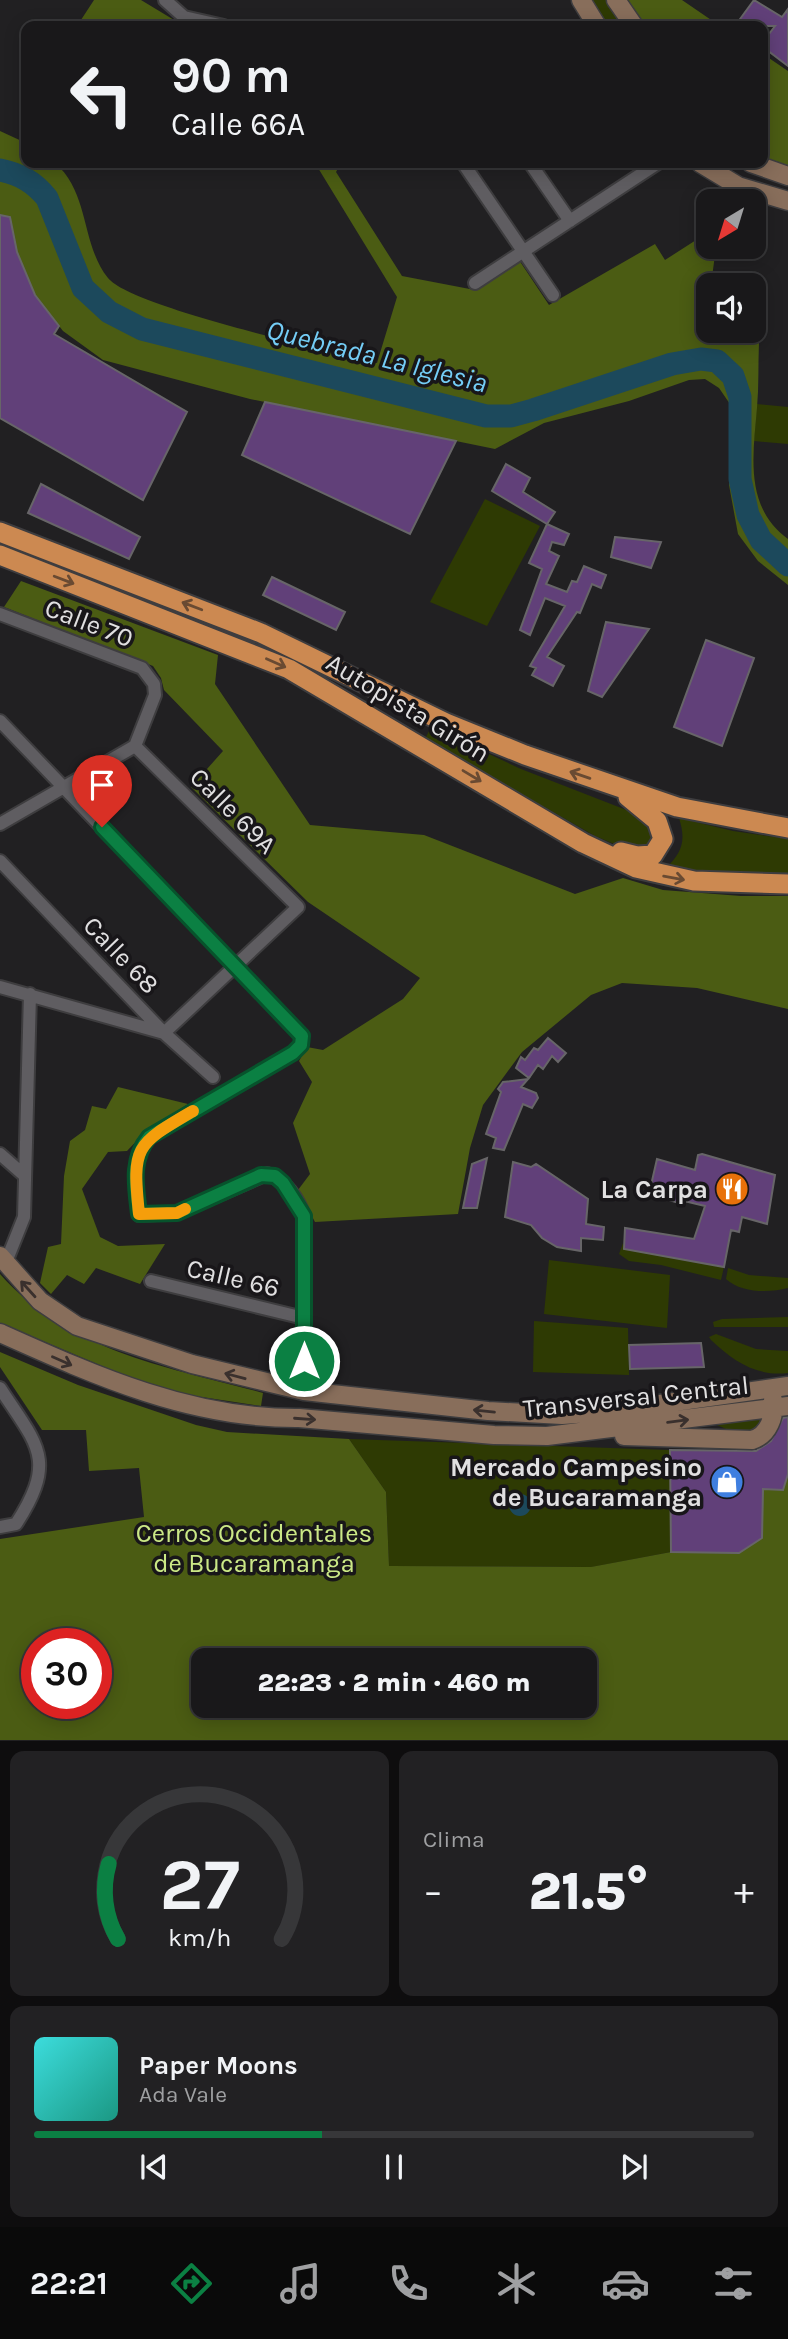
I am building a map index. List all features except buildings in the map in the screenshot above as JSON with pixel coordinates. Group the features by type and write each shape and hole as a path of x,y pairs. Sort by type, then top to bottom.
{"highway":[{"name":"Autopista Girón","path":"0,532 261,633 469,733 677,807 788,828"},
{"name":"Autopista Girón","path":"0,555 289,669 583,843 636,869 665,877 717,883 788,884"},
{"path":"583,843 646,857 653,855 661,846 663,832 657,821 613,786"}],"main road":[{"path":"580,0 594,21"},
{"path":"616,0 631,21"},
{"path":"709,168 746,189 788,201"},
{"path":"765,168 788,176"},
{"name":"Transversal Central","path":"3,1259 40,1301 85,1329 201,1367 304,1391 488,1411 562,1415 603,1412 780,1387"},
{"name":"Transversal Central","path":"0,1333 115,1383 205,1408 271,1418 299,1418 494,1435 571,1434 781,1407"},
{"path":"571,1434 752,1440 760,1437 781,1407 780,1387"}],"street":[{"path":"164,0 184,17 202,21"},
{"path":"466,168 553,295"},
{"path":"533,168 570,221"},
{"path":"475,283 650,168"},
{"name":"Calle 70","path":"0,614 142,668 154,684 155,695 135,746"},
{"path":"0,721 299,1031 301,1045 293,1053 149,1137 137,1159 139,1214 177,1213 261,1175 275,1176 292,1193 304,1216 304,1391"},
{"path":"0,824 135,746"},
{"name":"Calle 69A","path":"135,746 298,907 236,966"},
{"name":"Calle 68","path":"0,861 164,1033 213,1077"},
{"path":"0,987 164,1033 236,966"},
{"path":"3,1259 23,1224 30,994"},
{"path":"0,1154 25,1176"},
{"name":"Calle 66","path":"151,1281 304,1318"},
{"path":"0,1388 36,1441 39,1455 37,1486 16,1524 0,1527"}],"green space":[{"path":"94,0 141,0 176,21 80,21"},
{"path":"589,0 607,0 622,21 603,21"},
{"path":"623,0 682,0 713,21 638,21"},
{"path":"768,57 788,71 788,168 768,162"},
{"path":"0,131 21,141 21,168 60,168 66,175 80,204 99,265 108,278 124,289 153,302 233,327 377,363 397,297 318,168 338,168 336,172 402,276 475,290 519,260 549,305 655,244 665,260 696,240 696,259 714,259 713,273 696,273 696,343 759,343 754,479 764,512 788,539 788,585 758,561 738,534 729,485 732,407 719,388 705,379 689,380 629,401 544,423 495,449 250,399 103,360 63,331 35,295 17,252 10,217 0,215"},
{"path":"757,404 788,407 788,444 754,441"},
{"path":"485,499 540,526 487,626 430,602"},
{"path":"21,581 218,655 215,684 310,825 424,835 575,894 623,878 663,890 741,896 788,896 788,1009 697,988 622,983 591,995 522,1052 483,1105 470,1148 458,1214 315,1222 298,1190 310,1174 293,1123 312,1082 299,1061 307,1047 323,1050 403,999 420,978 308,902 191,787 223,751 164,690 161,678 153,666 4,607"},
{"path":"431,727 521,769 629,811 648,823 653,837 644,851 619,846 595,836 425,739"},
{"path":"679,818 733,831 788,839 788,875 697,874 665,869 676,857 681,845"},
{"path":"118,1087 188,1104 145,1132 127,1151 108,1152 82,1189 100,1237 118,1246 165,1244 140,1284 96,1268 84,1284 67,1275 51,1294 40,1283 48,1247 61,1244 64,1176 70,1141 85,1130 92,1106 106,1109"},
{"path":"623,1243 625,1249 724,1267 721,1280 661,1265 629,1261 619,1254"},
{"path":"549,1260 670,1275 667,1328 544,1314"},
{"path":"728,1268 749,1275 788,1278 788,1288 764,1291 739,1287 726,1279"},
{"path":"0,1274 27,1300 88,1339 156,1364 263,1393 261,1406 182,1394 147,1385 0,1323"},
{"path":"788,1317 788,1327 714,1327 713,1322 722,1319"},
{"path":"534,1321 628,1328 629,1375 533,1372"},
{"path":"716,1334 756,1349 788,1351 788,1373 777,1374 746,1366 711,1340 709,1337"},
{"name":"Cerros Occidentales de Bucaramanga","path":"0,1352 78,1385 196,1425 227,1432 349,1439 386,1492 389,1566 591,1567 671,1552 739,1553 762,1538 763,1489 788,1474 788,1740 0,1740 0,1539 144,1517 139,1468 89,1471 86,1430 42,1430 0,1367"},
{"path":"764,1417 752,1434 737,1434 717,1425"},
{"path":"349,1439 670,1450 671,1552 592,1567 389,1566 386,1492"}],"water":[{"path":"520,1494 528,1497 531,1505 528,1513 520,1516 512,1513 509,1505 512,1497"}],"waterway":[{"name":"Quebrada La Iglesia","path":"0,170 26,180 47,198 83,288 109,312 142,329 486,416 511,416 533,410 672,364 701,359 717,361 733,376 740,397 740,479 748,515 761,540 788,565"}],"slow traffic":[{"path":"185,1209 177,1213 139,1214 135,1175 137,1159 149,1137 193,1111"}],"place":[{"name":"La Carpa","path":"732,1189"},
{"name":"Mercado Campesino de Bucaramanga","path":"727,1482"}],"route":[{"path":"102,827 302,1036 301,1045 293,1053 149,1137 137,1159 135,1175 139,1214 177,1213 261,1175 275,1176 283,1183 301,1207 304,1216 304,1361"}]}
